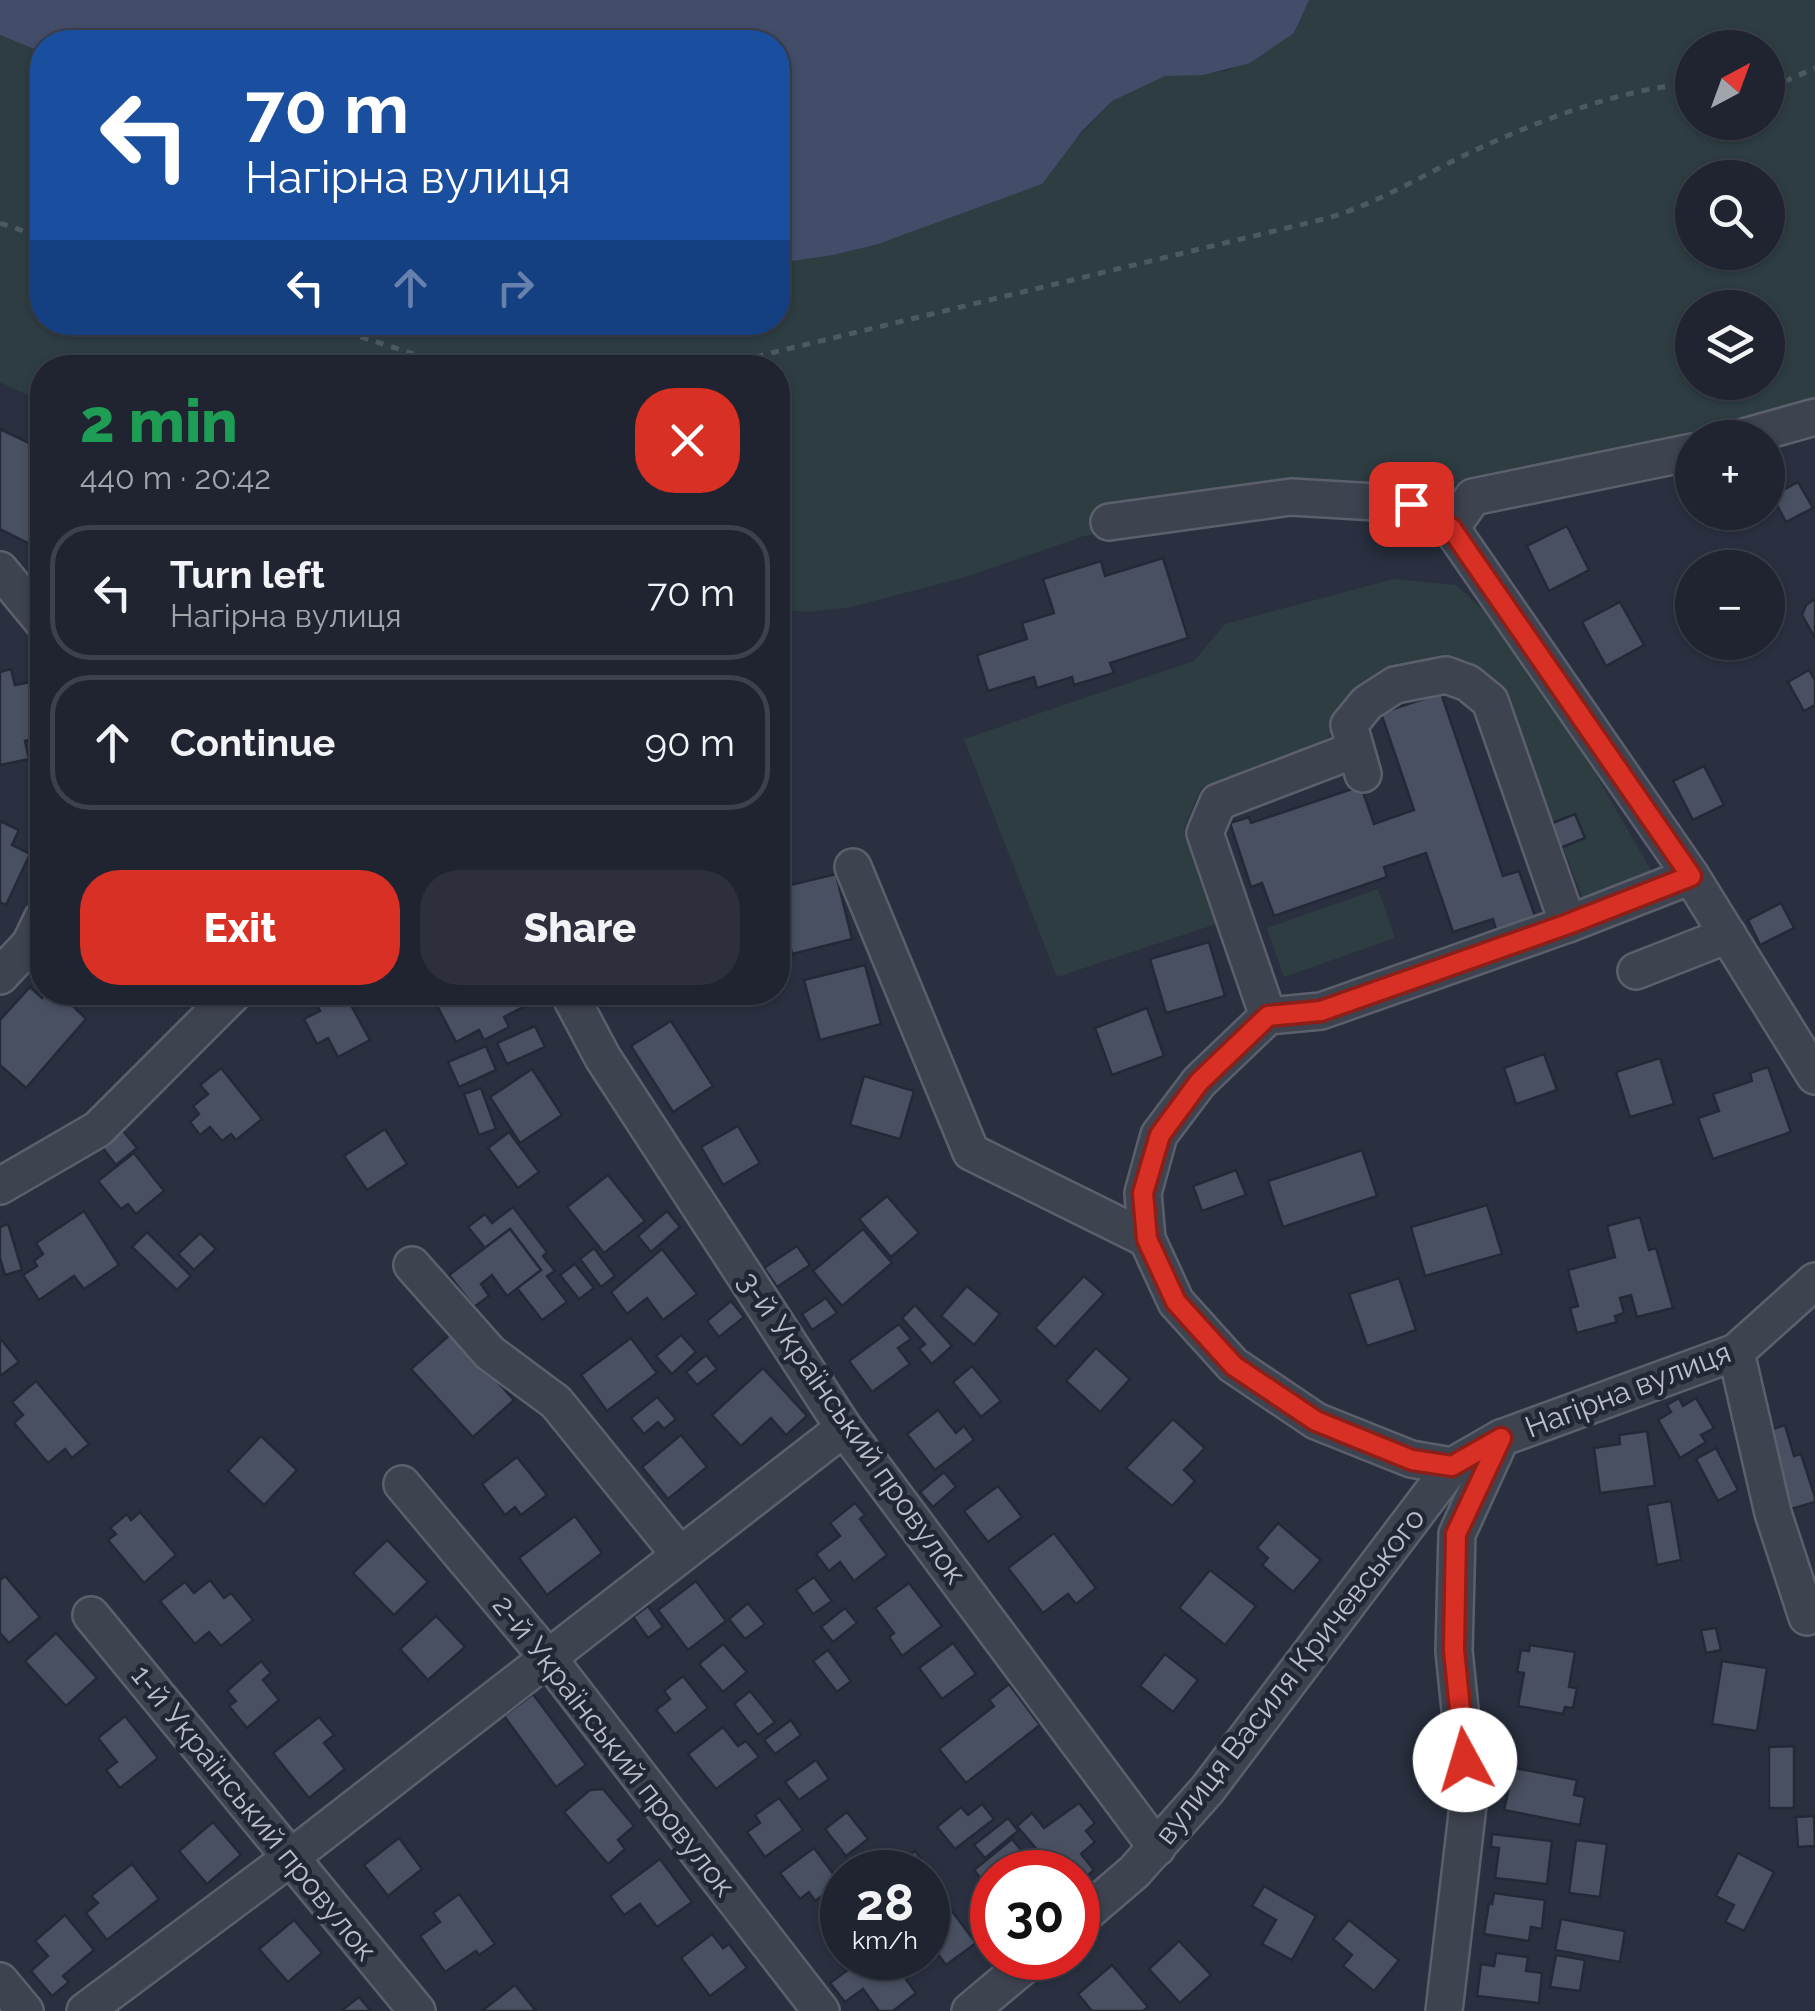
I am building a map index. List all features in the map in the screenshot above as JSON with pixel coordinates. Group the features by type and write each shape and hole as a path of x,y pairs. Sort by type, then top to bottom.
{"street":[{"path":"1785,425 1815,417"},
{"path":"1451,528 1473,496 1675,455"},
{"path":"1109,522 1292,497 1411,504 1451,528 1691,876 1815,1076"},
{"path":"0,570 30,606"},
{"path":"1268,1016 1205,834 1218,802 1358,762 1349,725 1367,703 1395,685 1446,674 1468,683 1490,702 1568,924"},
{"path":"853,867 971,1152 1147,1239"},
{"path":"1452,1466 1412,1460 1316,1421 1234,1366 1176,1302 1147,1239 1143,1193 1160,1135 1199,1082 1268,1016 1321,1011 1691,876"},
{"path":"1636,971 1728,935"},
{"path":"0,976 30,944"},
{"path":"0,1186 98,1129 222,1005"},
{"name":"3-й Український провулок","path":"575,1005 603,1058 844,1428 1157,1848"},
{"path":"412,1265 490,1353 556,1402 680,1555"},
{"name":"Нагірна вулиця","path":"1452,1466 1501,1438 1736,1352 1815,1281"},
{"path":"1736,1352 1772,1513 1806,1617"},
{"path":"85,2011 290,1858 844,1428"},
{"path":"1444,2011 1469,1797 1454,1650 1456,1534 1501,1438"},
{"name":"вулиця Василя Кричевського","path":"1100,1901 1134,1872 1208,1790 1452,1466"},
{"name":"2-й Український провулок","path":"402,1484 548,1658 821,2011"},
{"name":"1-й Український провулок","path":"91,1615 416,2011"},
{"path":"970,2011 1007,1980"},
{"path":"0,1982 26,2011"}],"path":[{"path":"1785,80 1815,68"},
{"path":"763,355 1328,218 1358,209 1536,124 1675,85"},
{"path":"0,224 30,233"},
{"path":"355,335 417,355"}],"shaded area":[{"path":"0,0 30,30 30,335 790,335 790,216 1073,142 1112,101 1139,86 1165,76 1227,71 1294,33 1309,0 1815,0 1815,404 1759,420 1675,420 1675,443 1452,497 1426,514 1309,506 1084,536 962,578 851,607 790,610 790,355 30,355 30,396 0,382"},
{"path":"1394,579 1456,585 1523,647 1653,874 1584,902 1505,694 1476,666 1418,665 1357,692 1319,751 1201,788 1184,828 1216,924 1057,977 964,739 1194,661 1225,624"},
{"path":"1378,889 1395,938 1284,977 1267,928"}],"water":[{"path":"0,0 1309,0 1294,33 1250,63 1203,75 1165,76 1112,101 1082,131 1042,184 878,244 790,261 790,30 30,30 30,47 0,35"}],"building":[{"path":"0,429 30,443 30,544 0,529"},
{"path":"1798,482 1813,508 1786,522 1785,489"},
{"path":"1567,526 1589,570 1549,591 1527,546"},
{"path":"1163,558 1188,638 1110,663 1114,673 1074,685 1072,677 1037,688 1034,677 988,691 977,655 1027,639 1022,623 1054,613 1043,579 1101,561 1105,576"},
{"path":"1815,599 1815,638 1802,615 1806,605"},
{"path":"1620,602 1644,645 1606,666 1582,622"},
{"path":"11,669 15,685 30,682 30,740 25,741 29,759 0,765 0,672"},
{"path":"1809,670 1815,680 1815,705 1804,711 1788,682"},
{"path":"1441,693 1503,876 1519,871 1535,916 1496,930 1493,919 1453,932 1426,853 1384,867 1387,877 1274,916 1262,883 1251,887 1230,823 1249,817 1251,823 1361,786 1374,824 1414,810 1381,713"},
{"path":"1704,766 1724,805 1693,820 1673,781"},
{"path":"1575,814 1585,838 1560,848 1550,824"},
{"path":"0,821 19,830 12,845 30,854 6,905 0,902"},
{"path":"836,874 852,939 792,954 790,885"},
{"path":"1781,903 1794,928 1760,945 1748,920"},
{"path":"1209,942 1225,996 1166,1013 1150,959"},
{"path":"865,965 881,1024 820,1040 804,980"},
{"path":"30,987 30,1005 72,1005 86,1019 26,1088 0,1065 0,1020"},
{"path":"317,1005 351,1005 370,1040 338,1057 328,1038 317,1044 304,1019 320,1011"},
{"path":"437,1005 524,1005 504,1017 509,1027 484,1040 479,1030 456,1042"},
{"path":"1147,1008 1164,1056 1112,1075 1095,1028"},
{"path":"671,1021 713,1086 673,1112 631,1046"},
{"path":"535,1026 545,1047 507,1064 497,1043"},
{"path":"486,1046 496,1070 459,1087 448,1062"},
{"path":"1544,1054 1557,1090 1516,1104 1504,1068"},
{"path":"1660,1058 1674,1104 1630,1117 1616,1072"},
{"path":"1768,1067 1791,1132 1713,1159 1698,1118 1719,1111 1713,1094 1752,1081 1750,1073"},
{"path":"221,1068 262,1119 236,1140 231,1134 222,1141 210,1127 200,1135 190,1122 199,1114 193,1106 208,1094 200,1085"},
{"path":"532,1069 562,1115 520,1143 490,1097"},
{"path":"864,1076 914,1091 900,1139 850,1125"},
{"path":"481,1088 496,1129 479,1135 464,1094"},
{"path":"116,1122 137,1148 116,1165 95,1138"},
{"path":"738,1126 760,1163 723,1185 701,1147"},
{"path":"385,1129 407,1164 367,1190 344,1156"},
{"path":"509,1132 539,1172 518,1188 488,1148"},
{"path":"1362,1150 1377,1196 1283,1227 1268,1181"},
{"path":"134,1153 164,1191 136,1214 128,1204 121,1209 98,1181"},
{"path":"1236,1170 1246,1195 1202,1211 1193,1186"},
{"path":"608,1175 645,1221 604,1253 567,1207"},
{"path":"887,1196 919,1233 891,1257 859,1219"},
{"path":"1487,1205 1502,1254 1425,1276 1411,1227"},
{"path":"513,1207 547,1252 543,1256 555,1271 547,1276 567,1302 542,1320 517,1288 541,1270 510,1229 485,1248 468,1227 485,1214 492,1223"},
{"path":"84,1211 119,1265 84,1289 74,1276 39,1300 23,1275 37,1266 34,1261 43,1254 36,1243"},
{"path":"667,1211 680,1227 651,1252 638,1236"},
{"path":"1640,1217 1649,1250 1656,1248 1673,1308 1637,1317 1631,1295 1620,1298 1624,1313 1615,1316 1617,1322 1577,1333 1570,1308 1578,1306 1568,1270 1615,1257 1607,1226"},
{"path":"8,1224 22,1270 5,1275 0,1258 0,1227"},
{"path":"510,1229 541,1270 507,1296 492,1275 481,1284 489,1296 474,1307 449,1275"},
{"path":"863,1229 892,1263 842,1306 813,1271"},
{"path":"147,1232 191,1276 177,1290 132,1247"},
{"path":"200,1233 216,1249 194,1270 178,1254"},
{"path":"797,1246 810,1265 777,1287 764,1268"},
{"path":"594,1248 615,1276 601,1287 580,1259"},
{"path":"662,1249 697,1294 663,1320 647,1298 627,1314 611,1292"},
{"path":"575,1264 594,1288 579,1299 560,1275"},
{"path":"1084,1276 1104,1294 1055,1347 1035,1328"},
{"path":"1399,1278 1416,1330 1367,1346 1349,1294"},
{"path":"967,1286 1000,1314 974,1345 941,1316"},
{"path":"826,1298 837,1313 812,1330 802,1314"},
{"path":"731,1301 744,1317 719,1337 707,1321"},
{"path":"915,1305 952,1346 932,1364 919,1349 925,1344 902,1318"},
{"path":"899,1324 911,1339 898,1348 910,1364 872,1392 849,1361"},
{"path":"453,1332 514,1400 473,1437 411,1369"},
{"path":"681,1335 696,1352 672,1374 656,1356"},
{"path":"0,1338 19,1362 0,1376"},
{"path":"631,1338 657,1373 607,1411 581,1375"},
{"path":"1096,1348 1130,1379 1100,1412 1066,1381"},
{"path":"706,1355 717,1369 697,1385 686,1372"},
{"path":"972,1366 1001,1401 981,1417 953,1382"},
{"path":"763,1368 807,1416 786,1435 771,1418 741,1446 712,1415"},
{"path":"36,1381 89,1444 72,1458 65,1449 48,1463 14,1423 23,1415 12,1402"},
{"path":"657,1397 676,1419 664,1429 658,1422 644,1434 631,1418"},
{"path":"1679,1398 1683,1406 1696,1398 1714,1428 1701,1435 1706,1442 1680,1458 1658,1420 1671,1412 1667,1405"},
{"path":"938,1410 956,1433 964,1426 974,1440 935,1470 907,1434"},
{"path":"1173,1419 1205,1448 1184,1470 1195,1481 1172,1506 1126,1468"},
{"path":"1785,1425 1794,1456 1801,1454 1815,1497 1815,1502 1791,1509 1767,1431"},
{"path":"1647,1431 1655,1486 1600,1493 1594,1448 1620,1444 1619,1435"},
{"path":"681,1435 707,1467 668,1499 642,1467"},
{"path":"261,1436 297,1470 264,1505 228,1471"},
{"path":"1716,1448 1738,1490 1718,1501 1696,1459"},
{"path":"517,1457 547,1495 521,1515 515,1507 505,1515 482,1484"},
{"path":"944,1472 956,1487 933,1507 920,1492"},
{"path":"998,1486 1022,1517 988,1542 964,1511"},
{"path":"1671,1501 1681,1560 1657,1565 1647,1505"},
{"path":"855,1503 865,1515 860,1519 887,1555 854,1581 840,1562 829,1571 816,1554 840,1536 830,1523"},
{"path":"140,1512 176,1555 144,1583 108,1540 116,1534 110,1528 127,1514 131,1520"},
{"path":"575,1516 602,1553 547,1595 519,1558"},
{"path":"1278,1523 1321,1560 1293,1592 1262,1565 1268,1558 1257,1548"},
{"path":"1054,1533 1096,1588 1076,1604 1068,1594 1043,1613 1008,1568"},
{"path":"387,1540 428,1582 394,1615 353,1573"},
{"path":"1210,1570 1256,1606 1225,1645 1179,1608"},
{"path":"5,1576 40,1617 9,1643 0,1633 0,1580"},
{"path":"814,1577 832,1601 813,1614 796,1590"},
{"path":"210,1580 224,1598 231,1593 253,1620 221,1646 209,1632 195,1644 160,1601 185,1582 194,1593"},
{"path":"696,1581 726,1621 688,1650 658,1610"},
{"path":"909,1583 942,1626 902,1656 889,1637 894,1633 875,1608"},
{"path":"748,1603 765,1624 745,1639 729,1619"},
{"path":"648,1606 663,1627 648,1638 633,1617"},
{"path":"845,1608 857,1623 833,1642 821,1627"},
{"path":"436,1616 465,1647 428,1680 400,1649"},
{"path":"1716,1628 1721,1650 1706,1653 1701,1630"},
{"path":"56,1633 97,1678 66,1706 25,1661"},
{"path":"953,1643 976,1674 942,1699 919,1668"},
{"path":"723,1644 747,1672 723,1692 699,1664"},
{"path":"1530,1645 1575,1652 1569,1687 1577,1688 1573,1708 1565,1707 1563,1714 1518,1706 1524,1673 1517,1672 1521,1650 1529,1651"},
{"path":"828,1650 851,1681 837,1692 813,1661"},
{"path":"1165,1654 1198,1680 1173,1712 1140,1686"},
{"path":"261,1661 271,1673 263,1680 279,1700 247,1728 229,1706 236,1701 227,1691"},
{"path":"1722,1661 1767,1668 1757,1731 1712,1724"},
{"path":"683,1676 708,1708 675,1734 656,1710 670,1699 664,1691"},
{"path":"1009,1684 1040,1725 966,1783 939,1749 994,1706 989,1700"},
{"path":"750,1691 775,1722 758,1735 734,1704"},
{"path":"533,1694 586,1765 556,1787 504,1716"},
{"path":"125,1716 158,1758 120,1788 106,1770 117,1762 98,1738"},
{"path":"319,1717 334,1735 324,1743 345,1769 309,1798 273,1753"},
{"path":"791,1720 801,1735 775,1754 764,1740"},
{"path":"723,1727 738,1746 746,1741 759,1757 716,1789 688,1754"},
{"path":"1794,1746 1794,1808 1769,1808 1769,1747"},
{"path":"816,1760 829,1779 799,1800 785,1782"},
{"path":"1494,1764 1577,1780 1574,1795 1585,1797 1580,1825 1504,1810 1509,1787 1491,1783"},
{"path":"603,1789 634,1826 618,1840 625,1849 608,1864 564,1812 590,1790"},
{"path":"779,1798 803,1830 765,1857 747,1832 760,1823 755,1815"},
{"path":"1079,1803 1095,1823 1086,1831 1095,1842 1086,1850 1037,1850 1017,1826 1032,1813 1044,1828"},
{"path":"982,1804 994,1819 955,1849 937,1827 961,1807 968,1815"},
{"path":"847,1812 868,1839 854,1850 841,1850 825,1829"},
{"path":"1814,1816 1815,1846 1798,1847 1796,1817"},
{"path":"1008,1818 1018,1831 995,1850 978,1850 974,1845"},
{"path":"213,1822 241,1855 207,1884 179,1851"},
{"path":"1492,1834 1552,1841 1547,1884 1495,1878 1499,1848 1491,1847"},
{"path":"399,1838 422,1869 388,1896 364,1865"},
{"path":"1012,1839 1021,1850 999,1850"},
{"path":"1576,1840 1607,1844 1600,1897 1569,1893"},
{"path":"814,1848 820,1856 820,1897 815,1901 809,1892 800,1899 780,1873"},
{"path":"1738,1853 1774,1872 1744,1931 1725,1922 1734,1905 1716,1896"},
{"path":"660,1859 692,1902 657,1927 640,1904 624,1915 610,1896"},
{"path":"132,1864 159,1899 107,1940 86,1913 98,1903 91,1896"},
{"path":"1264,1886 1316,1916 1292,1960 1262,1944 1276,1920 1252,1906"},
{"path":"1494,1893 1545,1900 1542,1929 1531,1927 1529,1941 1484,1934"},
{"path":"459,1894 495,1944 479,1955 476,1951 445,1972 420,1936 440,1922 433,1913"},
{"path":"950,1909 970,1935 970,1947 950,1962"},
{"path":"65,1915 94,1950 63,1976 69,1982 52,1996 31,1971 48,1956 35,1941"},
{"path":"1561,1919 1625,1931 1620,1962 1555,1950"},
{"path":"294,1920 322,1953 288,1982 259,1949"},
{"path":"1349,1920 1399,1960 1374,1991 1343,1966 1352,1955 1333,1939"},
{"path":"712,1934 723,1948 729,1944 747,1968 710,1996 681,1958"},
{"path":"1179,1941 1211,1975 1180,2003 1149,1969"},
{"path":"1496,1953 1528,1957 1526,1971 1542,1973 1539,2003 1477,1996 1481,1964 1494,1966"},
{"path":"1556,1955 1585,1960 1580,1991 1550,1987"},
{"path":"1112,1965 1148,2007 1143,2011 1092,2011 1078,1994 1100,1980"},
{"path":"907,1980 916,1993 893,2011 879,2011 863,1989 845,2002 830,1983"},
{"path":"515,1985 536,2011 482,2011"},
{"path":"359,1997 371,2011 341,2011"}],"route":[{"path":"1411,504 1451,528 1691,876 1321,1011 1268,1016 1199,1082 1160,1135 1143,1193 1147,1239 1176,1302 1234,1366 1316,1421 1412,1460 1452,1466 1501,1438 1456,1534 1454,1650 1465,1760"}]}
